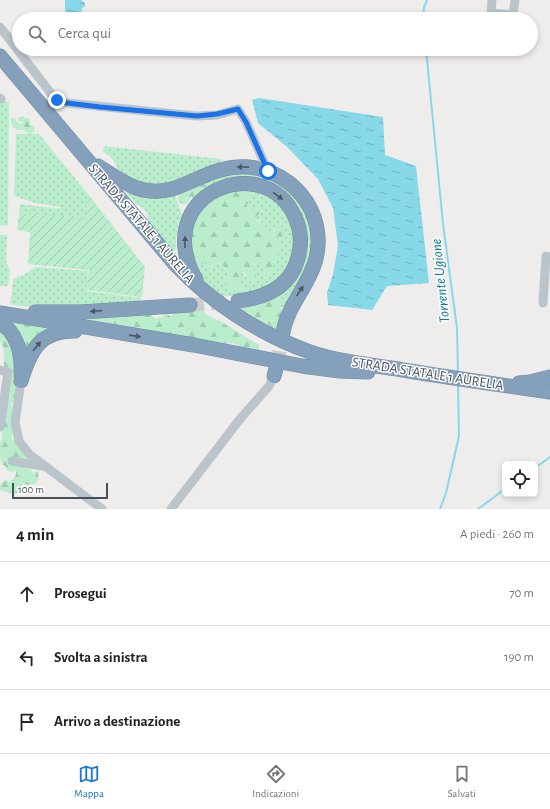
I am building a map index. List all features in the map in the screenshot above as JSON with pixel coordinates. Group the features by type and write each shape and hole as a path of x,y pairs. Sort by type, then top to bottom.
{"highway":[{"name":"STRADA STATALE 1 AURELIA","path":"0,56 174,263 202,291 244,320 279,339 310,352 351,362 550,399"},
{"name":"STRADA STATALE 1 AURELIA","path":"0,68 167,268 199,299 257,337 286,351 322,363 370,372 428,377"},
{"path":"85,157 128,185 151,191 165,191 172,189 217,171 230,168 249,167 268,171 294,186 311,210 318,232 318,246 314,266 306,284 296,298 286,319 283,333"},
{"path":"202,291 191,271 185,251 185,232 188,219 206,197 226,186 238,184 260,186 276,194 294,213 300,232 300,254 291,274 278,288 264,296 238,301"},
{"path":"0,311 81,312 190,305"},
{"path":"0,311 112,332 194,345 302,366 340,371 370,372"},
{"path":"0,323 10,331 16,342 21,357 21,381"},
{"path":"21,381 25,366 32,351 47,337 63,331 112,332"},
{"path":"495,384 530,382 550,377"},
{"name":"STRADA STATALE 1 AURELIA","path":"478,385 495,384 550,392"}],"street":[{"path":"491,12 492,0"},
{"path":"513,12 515,0"},
{"path":"0,27 12,43"},
{"path":"22,56 53,96 61,101 100,107 197,116 217,114 238,109 246,122 268,171"},
{"path":"543,304 546,256 550,257"},
{"path":"0,370 8,372 0,427"},
{"path":"171,509 240,419 269,386 275,371"},
{"path":"21,381 16,411 16,431 19,441 29,454 44,467 102,509"},
{"path":"12,461 44,467"}],"green space":[{"path":"0,101 9,103 8,226 0,225"},
{"path":"23,116 25,118 29,118 30,124 35,128 34,132 30,134 24,130 17,130 14,128 11,123 11,118 14,118 19,124 23,123 23,121 19,122 17,118"},
{"path":"16,134 39,134 87,193 86,218 19,213 20,204 60,209 60,207 35,203 14,196"},
{"path":"104,146 223,160 170,184 146,185 119,173 114,161 103,151"},
{"path":"245,172 274,178 298,199 311,224 312,238 310,262 286,307 280,307 272,298 305,241 274,187 208,192 201,183 222,175"},
{"path":"201,183 210,184 208,192 194,201 191,196 188,203 180,203 178,193 191,189"},
{"path":"235,188 253,193 252,199 247,204 247,210 256,208 264,210 253,219 256,221 262,220 261,227 267,228 271,231 279,225 283,226 284,228 283,236 276,239 276,243 279,245 279,250 270,276 264,278 265,267 263,263 253,265 256,275 255,282 250,282 244,272 241,273 240,283 247,289 247,292 245,293 233,289 225,283 224,279 228,276 227,271 221,264 216,263 208,268 206,266 206,260 201,265 195,265 188,232 206,201"},
{"path":"127,191 175,195 182,215 178,223 179,230 176,236 176,249 171,253 157,235 157,232 148,223 147,213 142,207 135,204 126,193"},
{"path":"251,192 266,192 286,209 297,247 280,282 250,296 223,296 210,287 201,277 194,264 206,260 206,264 211,267 216,263 224,267 234,290 245,293 245,287 240,283 239,278 242,272 248,280 255,282 256,280 253,265 263,263 265,267 264,275 271,272 279,250 276,241 277,238 281,238 276,227 273,231 269,231 267,228 261,228 260,225 262,222 260,219 256,221 252,219 264,211 256,208 252,210 247,209 247,203 252,199"},
{"path":"87,193 145,267 142,297 86,290 89,270 28,264 30,232 17,230 19,213 86,217"},
{"path":"0,235 7,235 6,262 10,270 8,286 0,286"},
{"path":"36,267 88,271 86,291 141,298 141,301 76,307 12,305 10,302 13,280"},
{"path":"272,298 276,301 278,299 281,300 280,307 282,311 277,331 248,312 245,313 239,306"},
{"path":"202,309 207,315 220,321 259,345 259,352 245,349 233,343 216,344 80,319 150,314 155,318 162,317 165,313 172,317 174,312"},
{"path":"0,319 65,327 25,352"},
{"path":"0,331 9,340 15,360 15,382 17,386 14,401 11,405 13,410 10,423 13,426 13,433 11,437 25,454 25,468 31,470 32,473 38,471 38,479 36,483 31,485 23,484 17,493 11,494 1,490 0,491 2,482 6,480 10,482 16,474 15,470 12,472 7,471 0,458 2,428 12,370 4,367 4,350 0,340"}],"water":[{"path":"65,0 81,0 85,3 81,12 65,12"},
{"path":"259,98 383,117 385,155 416,166 429,283 387,286 372,310 328,305 327,293 333,274 338,246 333,208 318,179 287,147 258,123 252,100"}],"waterway":[{"name":"Torrente Ugione","path":"424,12 427,0"},
{"name":"Torrente Ugione","path":"427,56 443,224 457,328 458,374"},
{"name":"Torrente Ugione","path":"440,509 446,493 459,436 458,385"},
{"path":"538,466 550,457"},
{"path":"478,509 502,491"}],"tunnel":[{"path":"190,305 238,301"},
{"path":"277,365 283,333"}],"route":[{"path":"57,100 67,103 100,107 197,116 217,114 238,109 246,122 268,171"}]}
